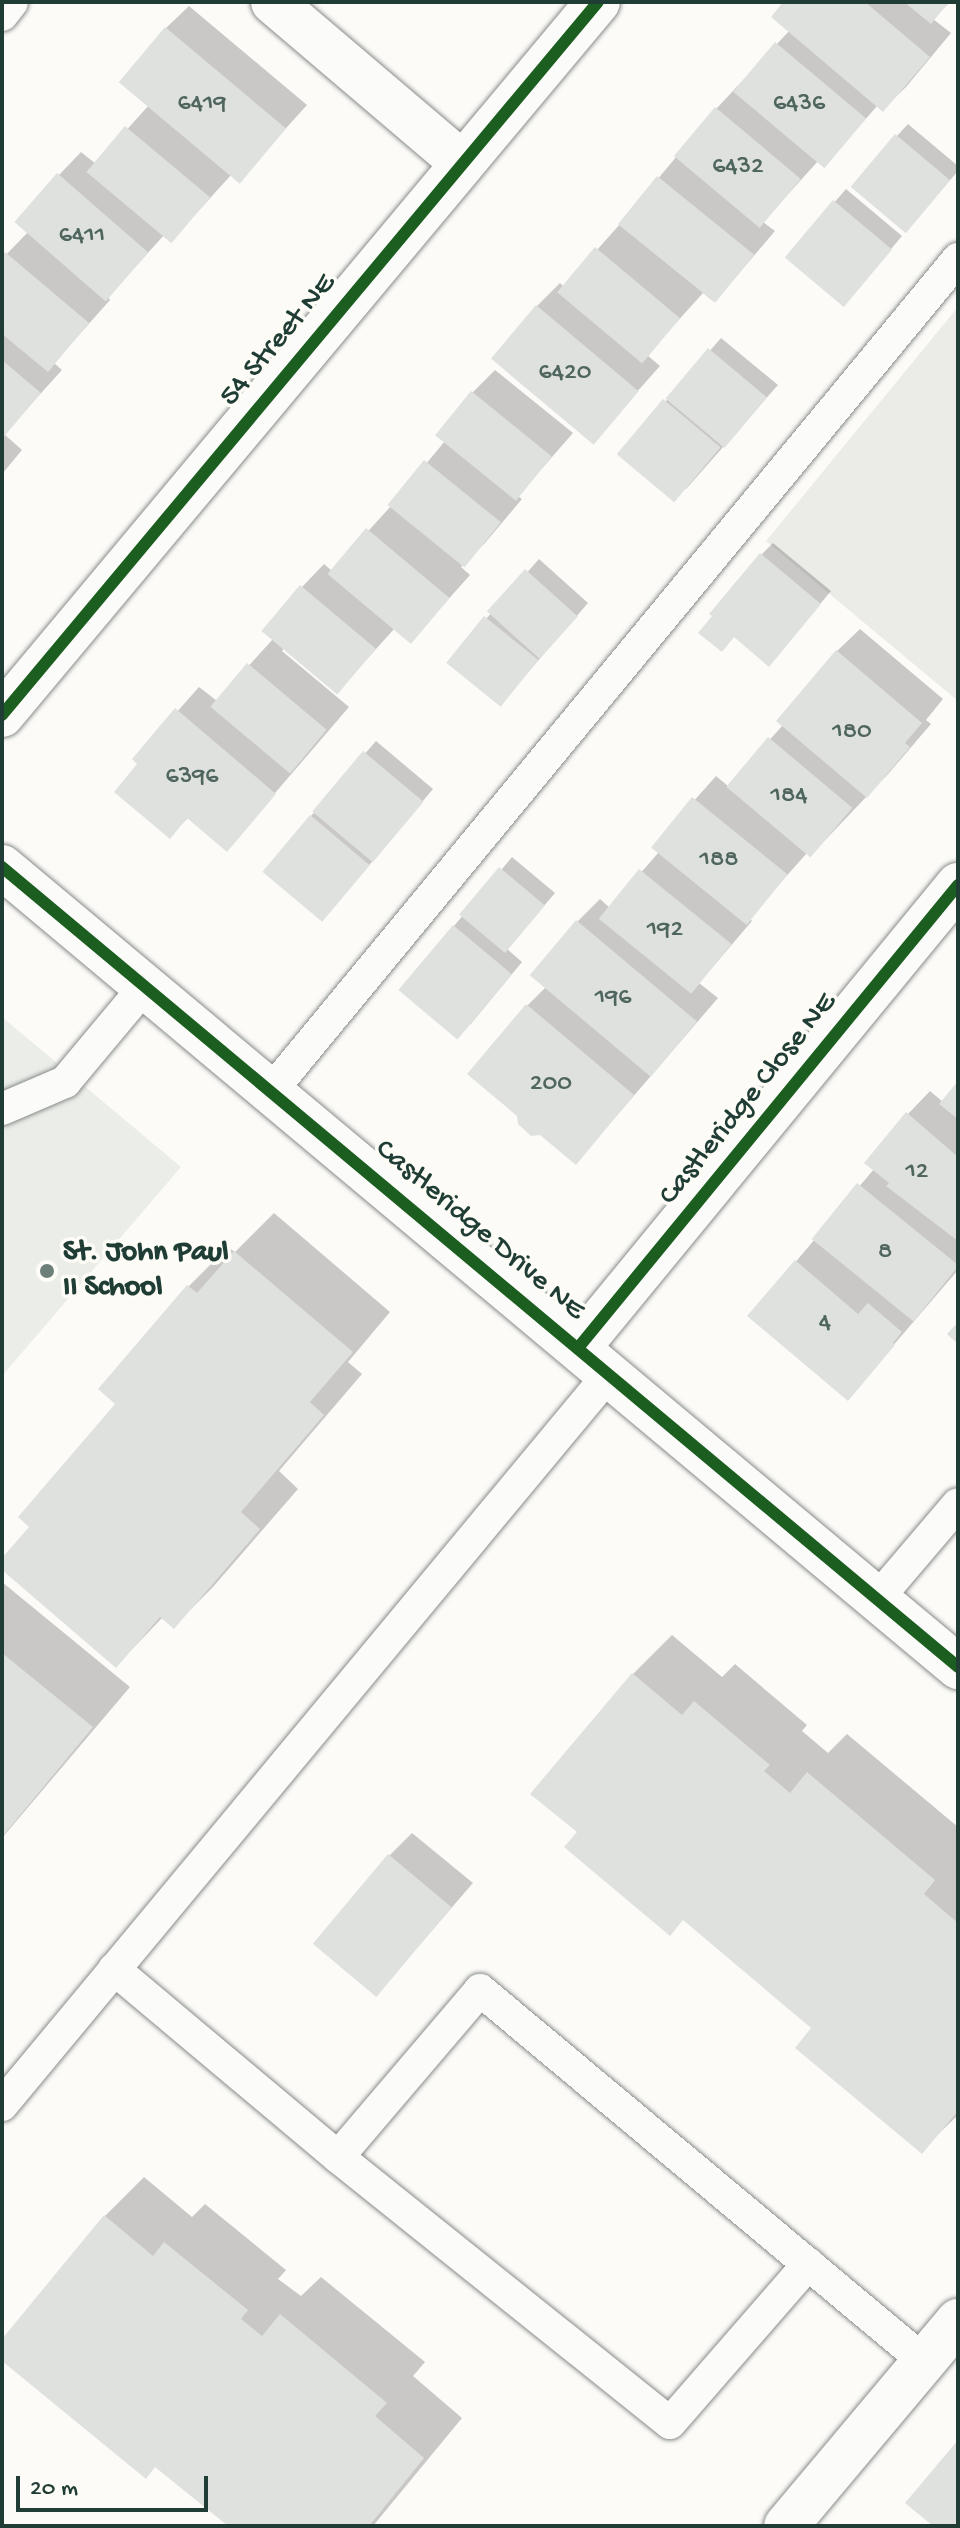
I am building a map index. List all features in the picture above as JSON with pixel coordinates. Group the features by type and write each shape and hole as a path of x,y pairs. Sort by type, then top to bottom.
{"street":[{"path":"273,2 462,163"},
{"name":"54 Street NE","path":"2,715 598,2"},
{"name":"Castleridge Drive NE","path":"2,867 958,1667"},
{"name":"Castleridge Close NE","path":"594,1361 958,885"},
{"path":"786,2526 958,2321"}],"lane":[{"path":"2,15 12,2"},
{"path":"272,1090 958,259"},
{"path":"2,1109 65,1082 146,985"},
{"path":"2,2105 114,1969 594,1361"},
{"path":"878,1598 958,1504"},
{"path":"114,1969 338,2157 670,2423 808,2264"},
{"path":"338,2157 480,1990 925,2362"}],"shaded area":[{"path":"958,307 958,701 766,541"},
{"name":"St. John Paul II School","path":"2,1017 181,1167 2,1376"}],"building":[{"path":"783,2 865,2 930,57 883,112 771,17"},
{"path":"904,2 949,2 931,24"},
{"path":"165,27 286,129 240,184 119,82"},
{"path":"775,42 866,118 824,168 733,92"},
{"path":"715,107 801,179 760,228 674,156"},
{"path":"125,126 210,197 171,243 86,172"},
{"path":"895,134 950,180 906,233 851,187"},
{"path":"57,173 148,252 106,301 14,222"},
{"path":"657,176 754,255 715,303 618,224"},
{"path":"833,200 892,249 844,307 785,257"},
{"path":"595,247 680,318 642,364 557,292"},
{"path":"5,252 89,323 48,372 2,334 2,256"},
{"path":"536,305 639,391 594,445 491,359"},
{"path":"708,348 767,397 725,448 666,399"},
{"path":"2,360 41,393 2,439"},
{"path":"471,391 552,456 516,501 435,435"},
{"path":"663,399 720,447 674,502 617,454"},
{"path":"424,460 501,522 464,567 387,505"},
{"path":"366,528 449,598 411,644 327,574"},
{"path":"760,553 821,604 769,667 734,637 722,652 698,633 712,616 709,614"},
{"path":"525,569 578,617 540,659 487,611"},
{"path":"300,585 376,649 337,695 261,631"},
{"path":"484,616 538,660 501,707 446,663"},
{"path":"836,650 922,723 905,743 910,747 867,798 776,721"},
{"path":"247,663 327,730 290,774 210,707"},
{"path":"175,708 276,794 227,852 187,818 170,839 114,792 137,764 132,759"},
{"path":"768,737 852,808 810,857 726,787"},
{"path":"363,751 424,802 373,862 312,812"},
{"path":"692,797 788,874 747,925 651,848"},
{"path":"310,815 370,865 322,922 262,872"},
{"path":"499,867 545,906 505,953 459,914"},
{"path":"639,869 731,944 691,994 599,919"},
{"path":"576,920 697,1022 651,1077 530,975"},
{"path":"453,925 512,974 457,1040 398,990"},
{"path":"526,1004 634,1095 576,1165 540,1135 531,1136 518,1124 517,1116 467,1074"},
{"path":"958,1081 958,1119 939,1104"},
{"path":"906,1112 958,1157 958,1241 886,1186 889,1183 864,1163"},
{"path":"857,1183 958,1265 913,1321 812,1239"},
{"path":"234,1251 353,1352 310,1402 324,1415 241,1512 260,1529 174,1629 160,1617 116,1668 2,1570 2,1558 29,1527 18,1517 115,1404 98,1389 187,1285 197,1293"},
{"path":"795,1260 858,1314 868,1303 902,1332 893,1343 895,1345 848,1401 747,1316"},
{"path":"958,1322 958,1344 947,1334"},
{"path":"2,1653 93,1727 2,1837"},
{"path":"632,1673 682,1715 694,1701 770,1765 764,1771 790,1793 807,1772 935,1880 924,1894 958,1923 958,2111 922,2154 795,2048 811,2028 683,1920 670,1936 564,1847 577,1832 530,1794"},
{"path":"388,1854 452,1907 376,1997 313,1944"},
{"path":"104,2215 153,2256 164,2242 248,2310 241,2319 262,2336 280,2314 387,2403 375,2416 424,2458 369,2526 228,2526 155,2467 146,2479 2,2361 2,2339"},
{"path":"958,2440 958,2526 933,2526 905,2503"}],"cycle path":[{"path":"2,715 598,2"},
{"path":"2,867 958,1667"},
{"path":"578,1348 958,885"}],"place":[{"name":"St. John Paul II School","path":"47,1271"}]}
